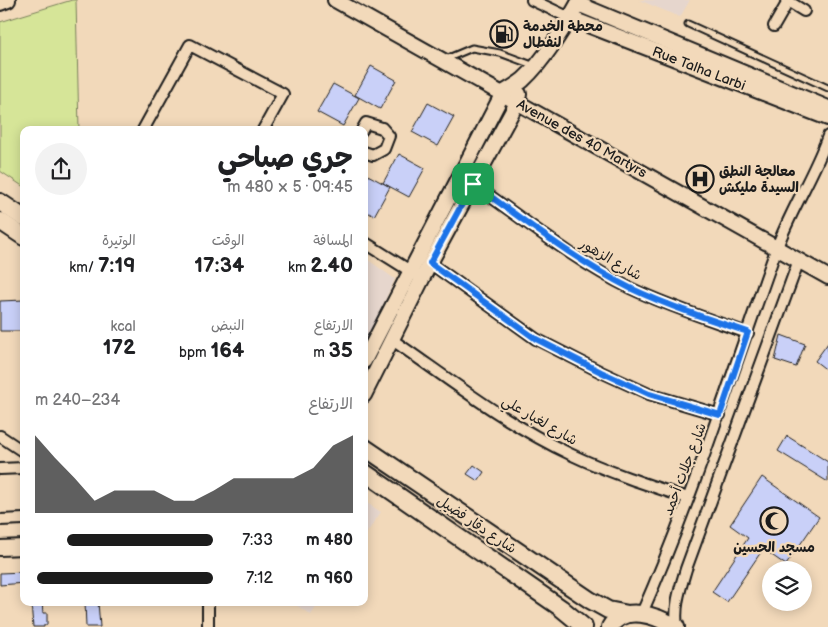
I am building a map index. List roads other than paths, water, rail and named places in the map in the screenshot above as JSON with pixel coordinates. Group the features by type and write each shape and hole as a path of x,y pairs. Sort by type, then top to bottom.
{"main road":[{"path":"0,202 20,215"},
{"path":"0,222 20,234"},
{"name":"شارع دقار فضيل","path":"368,450 590,600 608,610 662,619 676,627"},
{"name":"شارع دقار فضيل","path":"368,475 561,608 582,626"},
{"path":"610,627 619,618 635,614"}],"street":[{"path":"0,2 8,0"},
{"name":"Avenue des 40 Martyrs","path":"336,0 828,277"},
{"path":"532,0 570,18"},
{"path":"774,26 788,0 804,11"},
{"path":"368,387 391,339 416,275 503,93 522,80 536,66 579,2 828,108"},
{"name":"Rue Talha Larbi","path":"570,18 828,118"},
{"path":"145,126 190,45 283,94 265,126"},
{"path":"368,354 416,275 430,263 518,102 522,80"},
{"path":"364,126 366,123 382,128 389,136 384,149 373,155 368,153"},
{"name":"شارع جلات أحمد","path":"635,614 655,586 720,415 777,248 822,153 828,136"},
{"name":"شارع الزهور","path":"473,184 576,256 628,287 674,307 748,332"},
{"path":"368,245 416,275"},
{"path":"676,627 675,614 678,596 686,569 799,260"},
{"path":"430,263 536,339 649,394 720,415"},
{"name":"شارع لغبار علي","path":"391,339 509,420 569,454 622,476 688,498"},
{"path":"0,436 20,449"},
{"path":"0,469 20,468"},
{"path":"0,520 20,519"},
{"path":"0,548 20,546"},
{"path":"208,606 208,627"}],"lane":[{"path":"688,24 828,88"},
{"path":"444,60 472,48 500,53 536,66"}],"place":[{"name":"محطة الخدمة لنفطال","path":"504,34"},
{"name":"معالجة النطق السيدة مليكش","path":"700,179"},
{"name":"مسجد الحسين","path":"774,521"}]}
